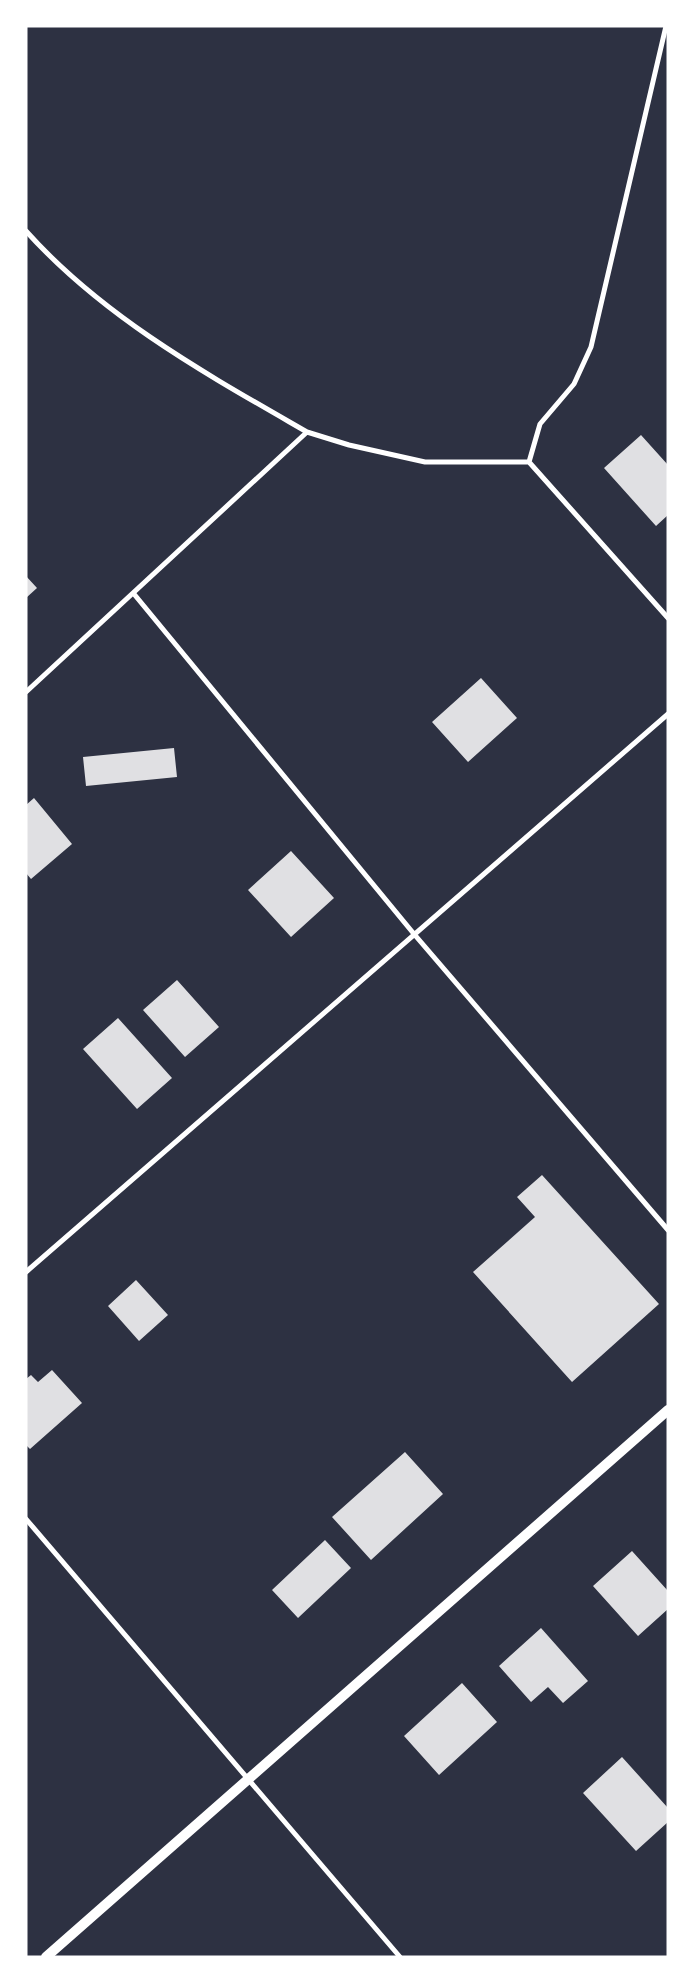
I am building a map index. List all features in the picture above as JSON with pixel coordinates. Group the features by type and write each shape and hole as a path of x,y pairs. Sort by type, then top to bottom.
{"main road":[{"path":"46,1957 668,1410"}],"street":[{"path":"529,462 540,424 574,384 591,347 666,26"},
{"path":"26,231 107,306 206,374 308,432 349,445 425,462 529,462 668,618"},
{"path":"26,692 308,432"},
{"path":"134,594 414,934 668,1230"},
{"path":"26,1272 668,714"},
{"path":"26,1519 400,1957"}],"building":[{"path":"641,435 668,465 668,515 656,526 604,468"},
{"path":"26,576 37,588 26,598"},
{"path":"481,678 517,718 468,762 432,722"},
{"path":"174,748 177,777 86,786 83,757"},
{"path":"34,798 72,844 31,879 26,873 26,805"},
{"path":"291,851 334,898 291,937 248,890"},
{"path":"177,980 219,1027 185,1057 143,1010"},
{"path":"118,1018 172,1078 137,1109 83,1049"},
{"path":"542,1175 659,1304 572,1382 473,1272 535,1217 517,1197"},
{"path":"136,1280 168,1315 139,1341 108,1306"},
{"path":"52,1370 82,1403 30,1449 26,1445 26,1379 31,1375 38,1382"},
{"path":"405,1452 443,1494 371,1560 332,1517"},
{"path":"325,1540 351,1568 298,1618 272,1590"},
{"path":"632,1551 668,1591 668,1609 638,1636 593,1586"},
{"path":"541,1628 588,1681 563,1703 548,1687 531,1702 499,1666"},
{"path":"462,1683 497,1722 439,1775 404,1736"},
{"path":"622,1757 668,1808 668,1822 636,1851 583,1793"}]}
